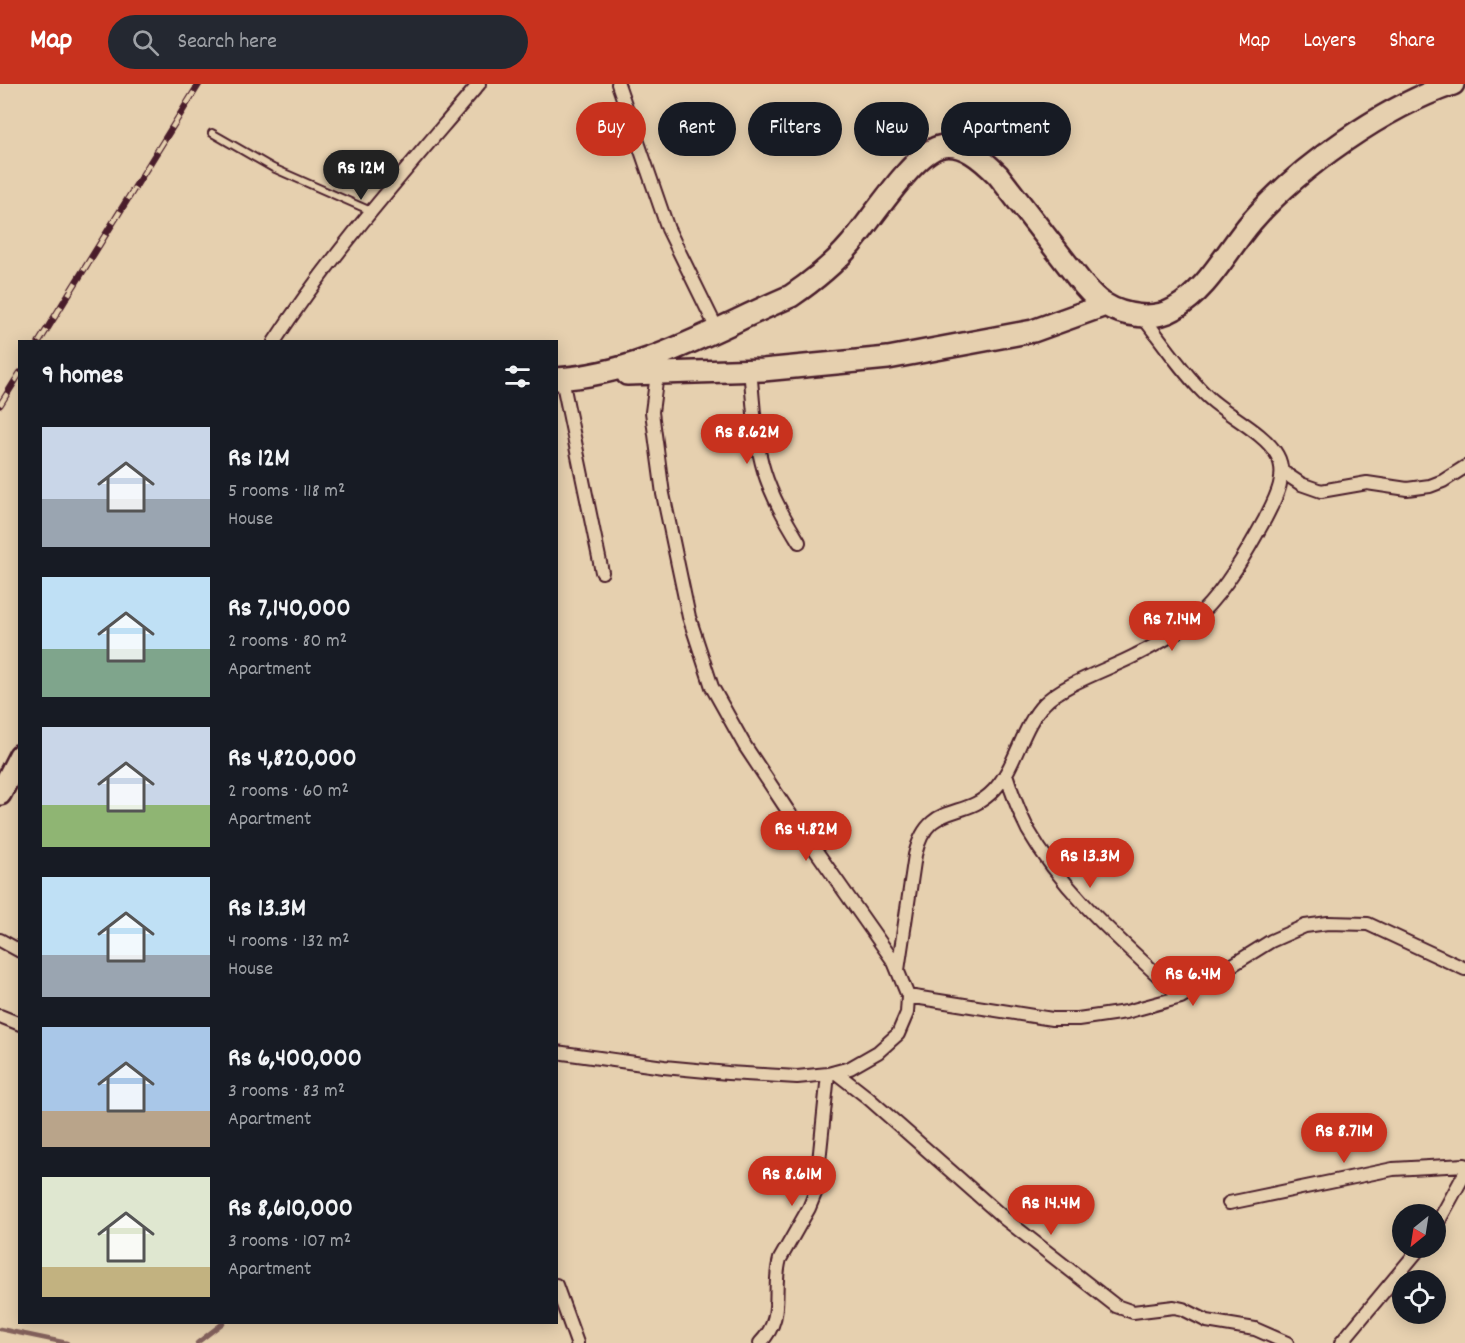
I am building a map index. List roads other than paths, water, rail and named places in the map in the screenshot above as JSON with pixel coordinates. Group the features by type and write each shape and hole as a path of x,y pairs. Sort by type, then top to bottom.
{"highway":[{"path":"601,374 644,362 791,296 812,282 850,245 921,157 939,147 955,146 972,153 986,163 998,175 1092,295 1105,305 1143,316 1173,310 1191,297 1267,205 1332,150 1400,108 1432,91 1453,84"},
{"path":"559,379 601,374 750,370 888,358 1033,331 1105,305"},
{"path":"0,794 18,762"}],"street":[{"path":"275,340 304,295 479,84"},
{"path":"618,84 668,229 717,329"},
{"path":"1143,316 1207,396 1262,439 1277,455 1283,472 1302,484 1321,491 1366,483 1407,489 1430,486 1465,467"},
{"path":"750,370 757,438 764,472 777,504 799,542"},
{"path":"558,1052 664,1067 797,1077 832,1073 863,1061 878,1052 898,1034 907,1013 908,996 898,970 745,746 712,687 689,617 663,494 652,412 657,374"},
{"path":"559,379 602,572"},
{"path":"898,970 915,855 922,833 934,820 988,796 1006,774 1044,703 1066,688 1137,655 1199,615 1212,601 1257,534 1271,507 1283,472"},
{"path":"1006,774 1029,831 1058,873 1085,906 1181,997"},
{"path":"908,996 1052,1019 1126,1012 1181,997 1271,941 1305,926 1328,923 1368,924 1465,969"},
{"path":"0,940 18,950"},
{"path":"0,1016 18,1023"},
{"path":"760,1343 774,1325 777,1306 777,1268 780,1259 816,1191 832,1073"},
{"path":"832,1073 867,1097 1005,1219 1116,1306 1133,1312 1174,1307 1207,1321 1255,1329 1287,1343"},
{"path":"1229,1203 1393,1169 1465,1165"},
{"path":"1446,1208 1465,1173"},
{"path":"1341,1343 1412,1258"},
{"path":"558,1291 577,1343"}],"lane":[{"path":"212,133 273,168 371,212"}],"waterway":[{"path":"197,1343 222,1324"},
{"path":"0,1329 67,1343"}],"railway":[{"path":"40,340 199,84"},
{"path":"0,405 18,376"}]}
